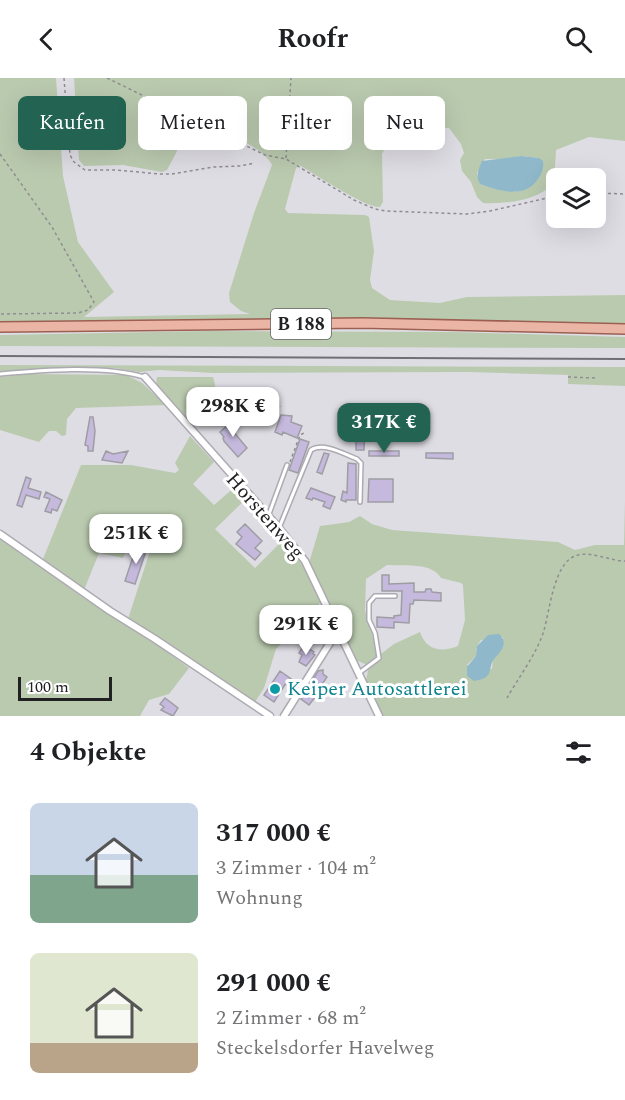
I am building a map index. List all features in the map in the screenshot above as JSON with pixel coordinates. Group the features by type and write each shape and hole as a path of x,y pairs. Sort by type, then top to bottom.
{"main road":[{"name":"B 188","path":"0,327 362,323 625,329"}],"street":[{"name":"Horstenweg","path":"144,377 279,528 310,570 379,716"},
{"path":"0,534 110,611 270,716"},
{"path":"284,716 338,630"}],"lane":[{"path":"0,374 110,370 129,372 144,377"},
{"path":"279,528 311,450 315,447 323,447 357,459 361,464 360,502"},
{"path":"268,516 287,465"},
{"path":"359,673 379,658 375,633 369,620 369,603 375,596 395,596"}],"path":[{"path":"64,78 70,155 74,162 85,170 172,174 255,163"},
{"path":"107,78 265,155 286,159 354,200 375,209 467,214 546,198"},
{"path":"286,159 291,78"},
{"path":"0,154 52,227 94,302 88,310 78,313 0,314"},
{"path":"606,193 625,194"},
{"path":"567,377 596,378"},
{"path":"287,465 300,435 304,433"},
{"path":"507,698 543,633 559,574 568,560 580,554 588,554 611,561 625,561"}],"green space":[{"path":"0,78 56,78 57,96 18,96 18,150 61,150 63,176 78,242 114,292 84,317 250,314 241,311 230,302 229,293 272,165 267,158 247,143 247,96 138,96 138,150 178,150 167,170 162,172 123,165 84,166 79,160 78,150 126,150 126,96 75,96 74,78 625,78 625,141 589,137 556,150 555,168 546,168 546,190 530,198 502,203 483,203 477,197 471,182 462,171 460,160 464,153 461,144 449,128 445,128 445,96 364,96 364,150 384,150 382,154 383,202 380,207 352,197 299,165 296,168 285,209 288,213 365,215 369,217 374,251 370,280 372,288 390,300 440,303 467,297 625,295 625,323 538,324 361,318 0,323","holes":["521,156 539,158 516,192 480,184 477,173 485,159"]},
{"path":"209,331 454,332 625,337 625,348 0,346 0,335"},
{"path":"0,365 625,367 625,386 568,384 568,375 469,372 213,373 159,370 139,372 115,368 0,371"},
{"path":"29,374 126,375 142,383 166,405 76,408 67,419 66,435 62,436 56,431 49,431 39,442 0,430 0,377"},
{"path":"157,377 213,377 214,407 282,406 266,414 263,420 212,417 204,411 188,423 156,384"},
{"path":"190,436 214,462 193,484 214,505 236,486 247,498 215,529 255,568 284,539 307,572 321,601 299,635 283,642 276,649 264,688 255,702 128,619 150,551 147,547 130,543 123,558 99,553 84,590 43,559 81,465 131,465 175,473 179,470 175,463"},
{"path":"625,501 625,716 383,716 366,680 369,666 356,660 309,563 320,526 349,522 360,516 372,524 392,530 558,542 575,550 595,545 624,545","holes":["387,565 424,567 431,569 441,578 463,585 465,620 458,646 446,649 435,648 426,643 420,632 394,644 378,656 365,610 366,579","503,637 503,647 493,660 492,669 467,665 476,656 477,646 481,640"]},
{"path":"0,538 85,599 147,637 189,668 169,694 149,700 140,716 0,716"}],"water":[{"path":"521,156 539,158 543,161 542,173 533,185 511,192 480,184 478,175 482,161"},
{"path":"499,634 504,644 502,650 492,662 488,675 481,680 474,681 467,676 467,667 476,656 477,646 488,635"}],"building":[{"path":"356,412 365,412 364,450 356,450"},
{"path":"281,415 292,416 291,422 302,426 297,438 283,432 282,435 275,432"},
{"path":"90,417 93,417 95,431 93,451 88,451 88,446 85,445"},
{"path":"228,418 232,418 238,425 232,430 247,448 238,457 224,441 220,432 228,425"},
{"path":"300,439 309,442 298,473 289,470"},
{"path":"106,451 113,454 128,451 122,463 102,460"},
{"path":"369,451 399,451 399,456 369,456"},
{"path":"324,453 329,454 322,474 317,472"},
{"path":"426,453 453,453 453,459 426,458"},
{"path":"348,463 356,464 356,500 346,500 346,502 341,500 343,491 347,493"},
{"path":"26,477 31,479 28,488 41,492 39,499 26,495 22,507 17,505"},
{"path":"369,479 393,479 393,502 368,502"},
{"path":"311,488 335,497 330,509 323,506 325,502 306,498"},
{"path":"46,492 62,500 57,511 52,509 51,513 45,511 50,499 44,497"},
{"path":"245,524 262,541 255,548 261,553 255,560 236,544 242,537 237,532"},
{"path":"137,545 147,548 135,584 125,581"},
{"path":"382,575 389,575 389,584 414,583 414,592 425,592 426,589 431,589 432,592 441,593 441,601 414,600 413,604 410,604 409,623 394,622 394,628 377,627 377,617 394,618 394,616 401,615 402,591 382,591"},
{"path":"304,645 315,655 306,666 299,662 302,655 299,653"},
{"path":"323,670 323,674 327,677 321,686 323,687 309,705 301,699 318,671"},
{"name":"Keiper Autosattlerei","path":"280,671 294,681 291,686 286,683 274,702 264,695"},
{"path":"165,698 178,708 173,716 161,710 164,707 160,704"}],"railway":[{"path":"0,356 625,359"}],"place":[{"name":"Keiper Autosattlerei","path":"275,689"}]}
